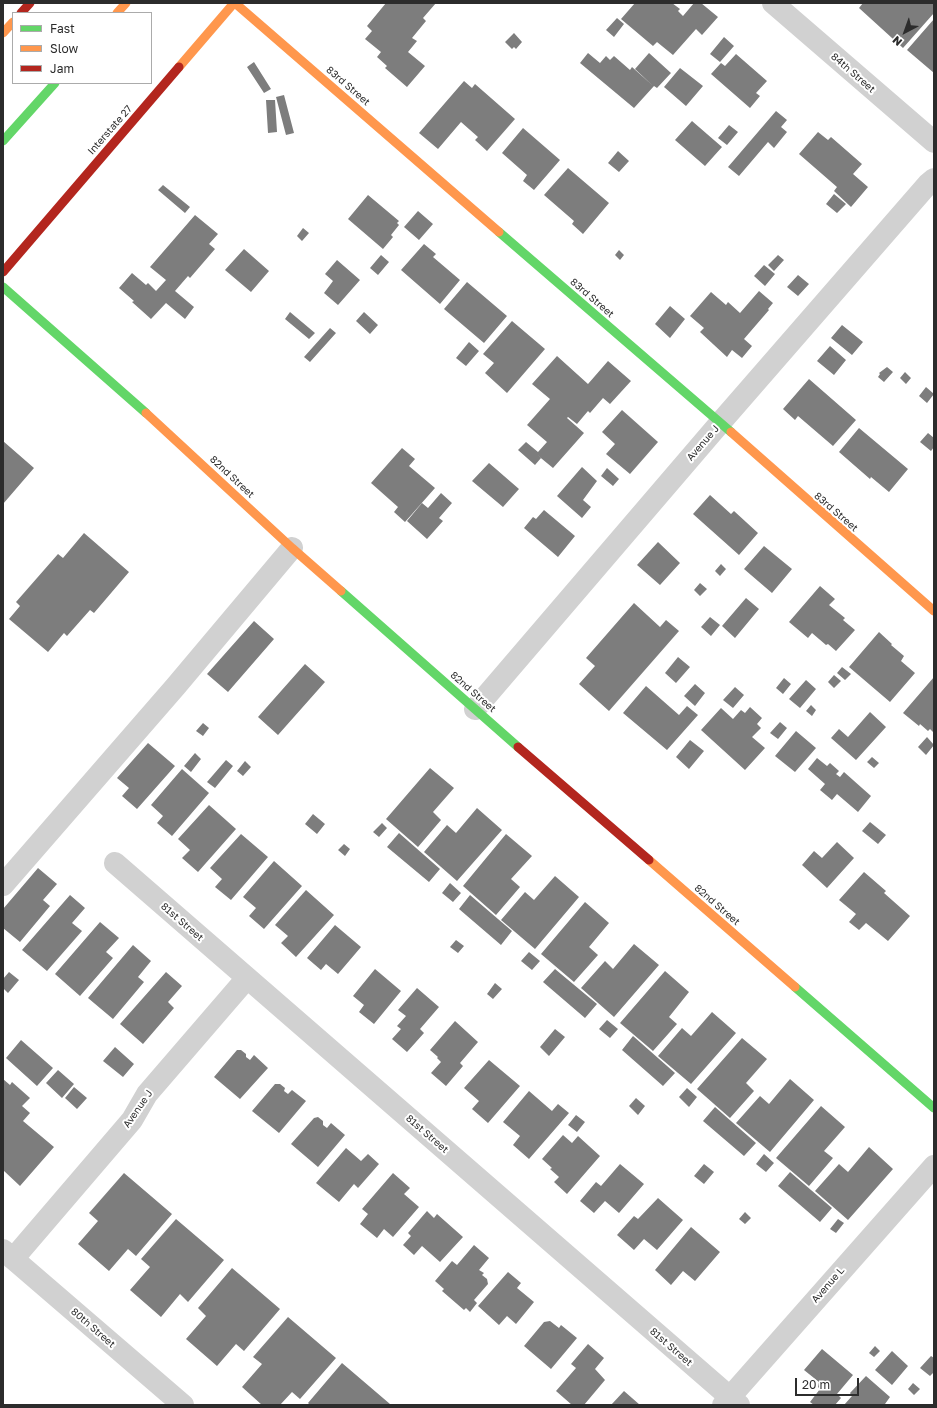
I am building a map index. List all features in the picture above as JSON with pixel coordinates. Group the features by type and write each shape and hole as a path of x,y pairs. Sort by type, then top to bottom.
{"main road":[{"path":"22,12 30,3"},
{"path":"118,12 126,3"},
{"name":"Interstate 27","path":"3,272 235,3"},
{"name":"83rd Street","path":"235,3 720,423 934,611"},
{"path":"3,33 12,23"},
{"path":"3,141 54,84"},
{"name":"82nd Street","path":"3,287 158,423 292,548 934,1108"}],"street":[{"name":"84th Street","path":"772,3 934,142"},
{"name":"Avenue J","path":"475,709 720,423 918,195 934,180"},
{"path":"3,885 176,686 292,548"},
{"name":"81st Street","path":"115,863 730,1402"},
{"name":"Avenue J","path":"8,1255 132,1120 147,1094 247,978"},
{"name":"Avenue L","path":"730,1402 934,1166"},
{"name":"80th Street","path":"8,1255 183,1405"}],"building":[{"path":"386,3 436,3 423,18 426,21 412,38 417,41 408,52 425,66 407,87 385,68 387,66 377,57 381,52 365,39 372,31 367,26"},
{"path":"635,3 672,3 680,9 678,11 683,16 694,3 701,3 718,17 702,35 696,29 673,55 657,42 653,46 621,19"},
{"path":"863,3 934,3 934,13 903,48 859,8"},
{"path":"617,18 624,24 614,37 606,30"},
{"path":"934,19 934,73 907,50"},
{"path":"514,33 522,42 516,49 514,47 512,49 505,42"},
{"path":"724,37 734,46 720,62 710,54"},
{"path":"588,53 600,63 606,56 610,60 614,56 630,70 632,67 652,85 635,69 649,53 671,73 657,88 654,86 634,108 580,63"},
{"path":"736,54 767,81 756,93 760,96 750,108 711,74 721,63 725,66"},
{"path":"254,62 271,89 264,93 247,67"},
{"path":"680,68 703,86 686,106 664,87"},
{"path":"464,81 472,88 475,84 515,119 487,151 475,140 478,137 461,122 438,149 419,133"},
{"path":"284,95 294,133 286,135 276,97"},
{"path":"266,100 275,100 277,132 268,133"},
{"path":"776,111 787,120 781,127 787,132 774,148 768,142 739,176 728,167"},
{"path":"692,121 722,147 705,166 675,140"},
{"path":"729,125 738,132 727,145 718,138"},
{"path":"523,128 560,160 534,190 523,181 527,175 502,153"},
{"path":"818,132 828,140 831,137 862,164 853,174 868,187 851,207 834,191 837,187 799,154"},
{"path":"618,151 629,161 619,172 608,163"},
{"path":"568,168 609,203 583,234 572,224 574,221 544,195"},
{"path":"163,185 190,207 185,213 158,190"},
{"path":"834,194 846,204 837,213 826,204"},
{"path":"368,195 399,221 397,223 399,225 391,235 393,237 383,249 348,219"},
{"path":"418,211 433,224 419,240 404,227"},
{"path":"195,215 218,234 209,244 215,249 190,278 188,276 175,291 194,307 185,319 166,303 151,319 119,288 132,273 146,285 148,283 156,291 166,280 150,267"},
{"path":"303,228 309,233 302,241 297,236"},
{"path":"424,244 436,254 433,257 460,280 440,304 401,270"},
{"path":"244,249 269,271 251,292 225,270"},
{"path":"619,250 624,255 620,260 615,255"},
{"path":"381,255 389,262 378,275 370,268"},
{"path":"778,255 784,260 774,271 768,265"},
{"path":"337,260 360,280 338,305 324,293 333,281 325,274"},
{"path":"764,265 775,274 765,286 754,276"},
{"path":"798,275 809,284 798,296 787,287"},
{"path":"467,282 507,316 484,343 444,309"},
{"path":"759,291 773,303 768,309 769,310 744,339 752,346 742,358 732,350 727,357 700,332 704,328 690,316 711,292 726,305 728,302 740,313"},
{"path":"670,306 685,319 670,338 655,324"},
{"path":"290,312 315,333 309,339 285,319"},
{"path":"364,312 378,325 370,334 356,321"},
{"path":"512,321 545,349 507,393 485,373 494,363 483,354"},
{"path":"842,325 863,342 852,355 831,338"},
{"path":"330,328 336,333 310,362 304,357"},
{"path":"469,342 479,351 466,366 456,358"},
{"path":"830,346 846,360 834,375 817,361"},
{"path":"557,356 588,384 608,361 631,381 610,404 603,398 590,413 588,411 577,424 568,417 567,418 584,433 553,468 541,458 535,465 518,450 526,442 538,452 547,442 527,425 550,399 532,384"},
{"path":"887,367 893,372 884,382 878,377 880,374 879,373"},
{"path":"905,372 911,378 906,384 900,378"},
{"path":"809,379 856,420 833,446 798,416 795,420 783,409"},
{"path":"926,387 934,394 927,403 919,396"},
{"path":"622,410 658,442 630,474 606,454 615,444 602,432"},
{"path":"859,428 908,469 889,492 871,477 870,479 839,452"},
{"path":"928,433 934,438 934,447 931,451 920,442"},
{"path":"3,441 34,468 3,504"},
{"path":"402,448 415,459 409,466 435,488 405,522 394,512 398,507 371,483"},
{"path":"489,463 519,489 503,507 472,481"},
{"path":"582,467 597,481 583,500 591,507 582,518 557,496"},
{"path":"607,468 619,479 613,486 601,476"},
{"path":"441,493 452,503 439,518 443,521 427,539 407,521 422,503 428,508"},
{"path":"710,495 731,514 734,511 758,533 739,555 693,514"},
{"path":"544,510 575,536 558,557 524,528 533,517 536,519"},
{"path":"84,533 129,572 94,613 90,610 67,636 64,633 48,652 9,619 20,606 16,602 58,554 63,558"},
{"path":"658,542 680,563 660,585 637,565"},
{"path":"764,546 792,569 772,593 744,569"},
{"path":"721,564 726,569 720,576 715,571"},
{"path":"700,583 707,589 700,596 694,590"},
{"path":"820,586 835,599 829,605 845,618 843,620 855,630 836,651 812,633 808,638 789,622"},
{"path":"746,598 759,609 735,638 722,626"},
{"path":"634,603 660,627 666,620 679,631 609,711 579,684 595,666 586,658"},
{"path":"710,617 720,625 711,636 701,627"},
{"path":"254,621 274,639 228,692 207,674"},
{"path":"879,632 904,656 901,661 915,673 890,702 849,667"},
{"path":"678,657 690,667 676,683 665,673"},
{"path":"305,664 325,682 278,735 258,717"},
{"path":"842,667 851,674 845,680 837,673"},
{"path":"834,675 841,681 834,688 828,682"},
{"path":"934,677 934,733 930,729 928,731 920,724 919,726 903,713"},
{"path":"784,678 791,684 783,694 776,688"},
{"path":"806,680 816,689 800,708 789,699"},
{"path":"695,684 705,693 695,706 684,696"},
{"path":"646,686 679,715 687,706 698,715 667,750 623,713"},
{"path":"735,687 744,695 733,708 723,700"},
{"path":"811,705 816,710 812,716 806,711"},
{"path":"750,707 762,718 757,724 761,728 752,737 765,748 745,770 701,730 721,708 733,719 741,710 745,713"},
{"path":"870,712 886,727 856,760 831,738 839,729 848,737"},
{"path":"780,722 787,728 778,739 770,733"},
{"path":"203,723 209,728 203,736 196,731"},
{"path":"796,731 816,748 795,772 775,756"},
{"path":"927,737 934,745 926,755 918,747"},
{"path":"690,740 704,751 689,769 676,757"},
{"path":"148,743 175,766 137,809 122,796 129,788 117,778"},
{"path":"195,753 201,759 191,772 184,766"},
{"path":"872,757 879,763 874,768 867,762"},
{"path":"817,758 827,766 830,763 839,771 836,774 840,777 844,772 871,796 858,812 837,794 832,800 820,790 825,784 808,769"},
{"path":"226,760 233,766 215,788 207,782"},
{"path":"245,761 251,767 243,776 237,771"},
{"path":"430,768 454,788 433,812 441,820 418,847 386,819"},
{"path":"182,769 209,793 172,836 157,823 163,816 151,805"},
{"path":"209,805 236,829 198,872 182,858 190,850 178,839"},
{"path":"477,808 502,830 457,881 424,852 447,825 456,833"},
{"path":"313,814 325,824 317,834 305,824"},
{"path":"870,822 886,835 878,844 862,831"},
{"path":"382,823 387,828 379,837 373,832"},
{"path":"399,833 440,869 429,882 387,847"},
{"path":"241,834 268,857 231,900 215,887 222,879 210,868"},
{"path":"506,834 532,856 511,879 520,887 496,915 463,886"},
{"path":"837,842 854,858 827,888 802,865 814,851 822,858"},
{"path":"344,844 350,849 345,856 338,850"},
{"path":"274,861 302,886 264,929 249,916 256,908 243,897"},
{"path":"38,868 57,884 43,900 50,906 20,942 3,928 3,909"},
{"path":"864,872 886,891 884,893 910,916 888,941 866,923 859,930 849,922 856,914 839,900"},
{"path":"555,876 579,897 535,949 501,920 525,892 534,900"},
{"path":"450,883 461,893 453,902 442,893"},
{"path":"306,890 334,915 296,957 281,943 288,936 275,925"},
{"path":"70,895 85,908 72,923 82,931 47,971 22,950"},
{"path":"470,895 512,931 501,945 459,909"},
{"path":"585,902 609,923 589,947 598,955 574,982 541,954"},
{"path":"100,922 119,938 106,952 113,958 80,996 55,974"},
{"path":"335,925 361,947 338,974 326,964 321,970 307,958"},
{"path":"456,940 464,946 458,953 450,947"},
{"path":"634,944 659,965 614,1017 581,988 605,961 613,969"},
{"path":"133,945 151,961 138,977 144,982 113,1019 88,998"},
{"path":"529,952 540,961 532,970 521,961"},
{"path":"375,969 401,991 374,1024 359,1012 364,1005 353,996"},
{"path":"555,969 597,1004 585,1018 543,982"},
{"path":"665,971 689,992 669,1017 677,1024 653,1051 620,1023"},
{"path":"9,972 19,980 8,993 3,988 3,979"},
{"path":"166,972 182,986 168,1002 174,1008 143,1044 120,1024"},
{"path":"495,983 502,989 493,999 487,994"},
{"path":"417,988 439,1007 420,1029 424,1033 407,1052 392,1039 401,1029 397,1026 406,1016 398,1010"},
{"path":"712,1012 736,1033 691,1084 658,1056 682,1028 691,1036"},
{"path":"607,1020 618,1029 610,1038 599,1029"},
{"path":"455,1021 478,1042 460,1063 463,1066 446,1086 431,1073 441,1062 430,1050"},
{"path":"555,1029 565,1037 549,1056 540,1047"},
{"path":"633,1036 675,1073 663,1086 622,1050"},
{"path":"742,1038 767,1059 746,1083 754,1091 730,1118 697,1089"},
{"path":"21,1040 53,1068 37,1086 6,1058"},
{"path":"115,1047 134,1064 123,1077 103,1061"},
{"path":"237,1050 241,1050 250,1060 254,1055 268,1068 240,1099 214,1077"},
{"path":"489,1060 520,1086 488,1123 472,1109 479,1101 464,1088"},
{"path":"58,1070 74,1084 62,1098 46,1083"},
{"path":"3,1079 10,1085 12,1082 30,1098 22,1106 30,1113 23,1121 54,1147 20,1186 3,1170"},
{"path":"790,1079 814,1100 770,1152 736,1123 760,1096 769,1104"},
{"path":"275,1084 280,1084 285,1088 284,1091 288,1094 292,1090 306,1101 279,1133 252,1111"},
{"path":"74,1087 87,1098 77,1109 65,1098"},
{"path":"687,1088 697,1097 689,1107 679,1097"},
{"path":"529,1091 552,1111 558,1104 569,1113 529,1159 513,1145 520,1136 503,1122"},
{"path":"636,1098 645,1106 638,1115 629,1106"},
{"path":"821,1106 845,1127 824,1151 833,1158 809,1186 776,1158"},
{"path":"715,1107 756,1143 744,1156 703,1121"},
{"path":"576,1115 585,1122 577,1132 568,1125"},
{"path":"318,1117 323,1121 323,1125 327,1128 331,1123 345,1135 318,1167 291,1144 314,1118"},
{"path":"563,1135 572,1143 578,1136 600,1156 567,1194 554,1182 559,1177 542,1159"},
{"path":"869,1147 893,1169 848,1220 815,1191 839,1164 848,1172"},
{"path":"346,1148 361,1161 368,1154 379,1164 358,1188 354,1184 339,1202 316,1183"},
{"path":"764,1154 774,1163 766,1172 756,1164"},
{"path":"620,1164 644,1184 619,1213 605,1201 594,1213 580,1201 596,1182 601,1186"},
{"path":"704,1164 714,1172 704,1184 694,1176"},
{"path":"790,1172 832,1208 820,1222 778,1186"},
{"path":"124,1173 172,1214 136,1256 128,1249 109,1271 78,1244 98,1221 89,1213"},
{"path":"393,1173 410,1188 404,1194 419,1207 393,1237 384,1229 377,1238 360,1224 368,1214 362,1209"},
{"path":"658,1198 683,1220 657,1250 644,1239 634,1250 617,1235 634,1216 638,1219"},
{"path":"427,1211 434,1218 437,1214 463,1237 440,1262 422,1246 414,1255 403,1245 411,1236 408,1233"},
{"path":"745,1212 751,1218 745,1224 739,1219"},
{"path":"176,1219 224,1260 188,1302 180,1294 161,1317 130,1290 150,1267 141,1259"},
{"path":"838,1219 844,1223 836,1233 830,1229"},
{"path":"691,1227 720,1252 695,1281 683,1271 671,1285 655,1270"},
{"path":"474,1245 489,1258 479,1270 484,1273 482,1275 487,1279 488,1284 474,1300 477,1303 470,1312 466,1308 464,1310 442,1291 444,1289 435,1281 452,1261 457,1265"},
{"path":"232,1268 280,1309 244,1351 236,1344 217,1366 186,1339 206,1316 198,1308"},
{"path":"508,1272 521,1283 517,1288 534,1302 516,1324 507,1316 499,1325 478,1306"},
{"path":"288,1317 336,1358 300,1399 292,1392 280,1405 262,1405 242,1387 262,1364 253,1357"},
{"path":"550,1321 559,1328 561,1325 577,1338 551,1369 524,1346 544,1322"},
{"path":"588,1344 604,1358 595,1369 605,1380 584,1405 572,1405 556,1391 576,1368 571,1364"},
{"path":"875,1346 880,1351 874,1357 869,1353"},
{"path":"822,1349 853,1375 837,1394 841,1398 835,1405 814,1405 810,1402 820,1389 818,1387 819,1382 804,1370"},
{"path":"892,1351 908,1366 892,1385 875,1370"},
{"path":"931,1356 934,1358 934,1372 930,1376 920,1368"},
{"path":"342,1363 390,1405 310,1405 308,1403"},
{"path":"866,1376 890,1397 885,1404 886,1405 844,1405 852,1396 850,1393"},
{"path":"913,1383 920,1389 914,1395 908,1389"},
{"path":"624,1391 640,1405 611,1405"}],"traffic: fast":[{"path":"3,141 54,84"},
{"path":"499,232 731,432"},
{"path":"3,287 146,413"},
{"path":"341,591 518,747"},
{"path":"795,987 934,1108"}],"traffic: slow":[{"path":"118,12 126,3"},
{"path":"179,67 234,3"},
{"path":"235,3 499,232"},
{"path":"3,33 12,23"},
{"path":"146,413 292,548 341,591"},
{"path":"731,432 934,611"},
{"path":"649,860 795,987"}],"traffic: jam":[{"path":"22,12 30,3"},
{"path":"3,272 179,67"},
{"path":"518,747 649,860"}]}
